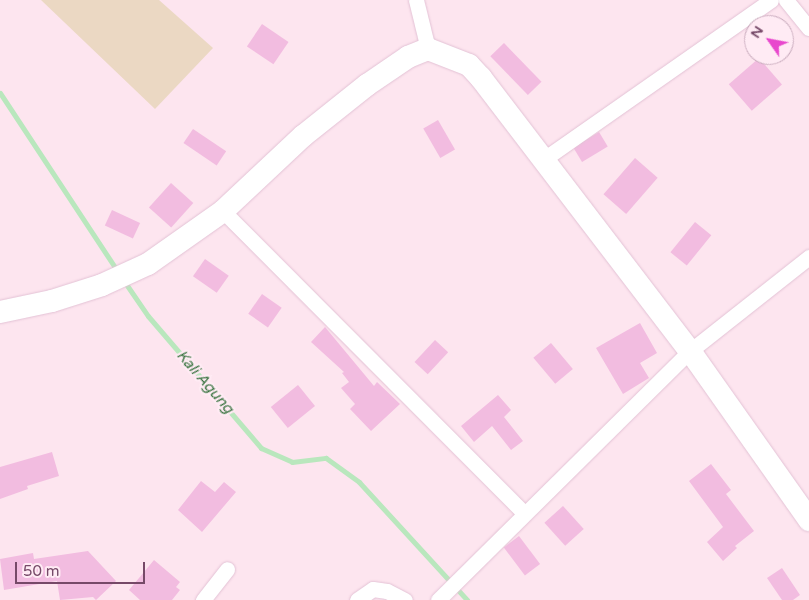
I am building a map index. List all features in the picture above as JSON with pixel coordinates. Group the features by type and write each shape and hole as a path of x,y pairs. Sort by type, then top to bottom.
{"street":[{"path":"416,0 428,48"},
{"path":"544,159 771,0"},
{"path":"786,0 809,28"},
{"path":"0,312 52,301 110,281 178,245 223,211 303,136 367,85 408,56 428,48 462,62 481,78 690,351 809,520"},
{"path":"223,211 524,513"},
{"path":"441,596 690,351 809,257"},
{"path":"202,600 227,569"},
{"path":"358,600 373,589 387,591 405,600"}],"shaded area":[{"path":"41,0 159,0 213,48 155,109"}],"building":[{"path":"262,24 289,42 273,64 247,46"},
{"path":"504,43 542,82 528,95 490,56"},
{"path":"751,65 765,65 782,84 752,111 729,84"},
{"path":"438,120 455,149 440,158 423,128"},
{"path":"193,129 226,151 217,165 183,143"},
{"path":"599,132 608,147 582,162 573,147"},
{"path":"635,158 658,178 626,214 604,194"},
{"path":"171,183 193,203 171,228 149,208"},
{"path":"112,210 140,223 133,239 105,225"},
{"path":"695,222 711,235 687,266 670,252"},
{"path":"205,259 229,276 217,293 193,276"},
{"path":"262,294 282,308 268,327 248,314"},
{"path":"640,323 657,353 640,363 649,378 623,394 596,348"},
{"path":"325,327 374,386 377,382 400,404 371,431 350,409 355,404 341,388 349,382 342,373 344,372 311,342"},
{"path":"435,340 448,352 428,374 415,362"},
{"path":"551,343 573,369 555,384 533,358"},
{"path":"298,385 315,406 288,428 271,407"},
{"path":"498,395 511,410 504,417 523,441 511,450 492,426 474,442 461,426"},
{"path":"52,452 59,476 27,486 28,489 0,499 0,467"},
{"path":"711,464 731,490 726,494 754,531 735,546 737,548 723,561 707,542 723,527 689,481"},
{"path":"201,481 215,492 224,482 236,492 202,532 178,510"},
{"path":"563,506 584,529 565,546 544,523"},
{"path":"519,536 540,564 525,575 504,547"},
{"path":"88,551 116,581 96,600 93,597 60,600 57,581 4,590 0,559 33,553 34,559"},
{"path":"154,560 180,582 176,587 180,590 172,600 140,600 129,590"},
{"path":"782,568 800,595 793,600 782,600 767,578"}],"waterway":[{"name":"Kali Agung","path":"0,93 118,272"},
{"name":"Kali Agung","path":"124,281 148,316 261,448 292,462 326,458 359,482 467,600"}]}
